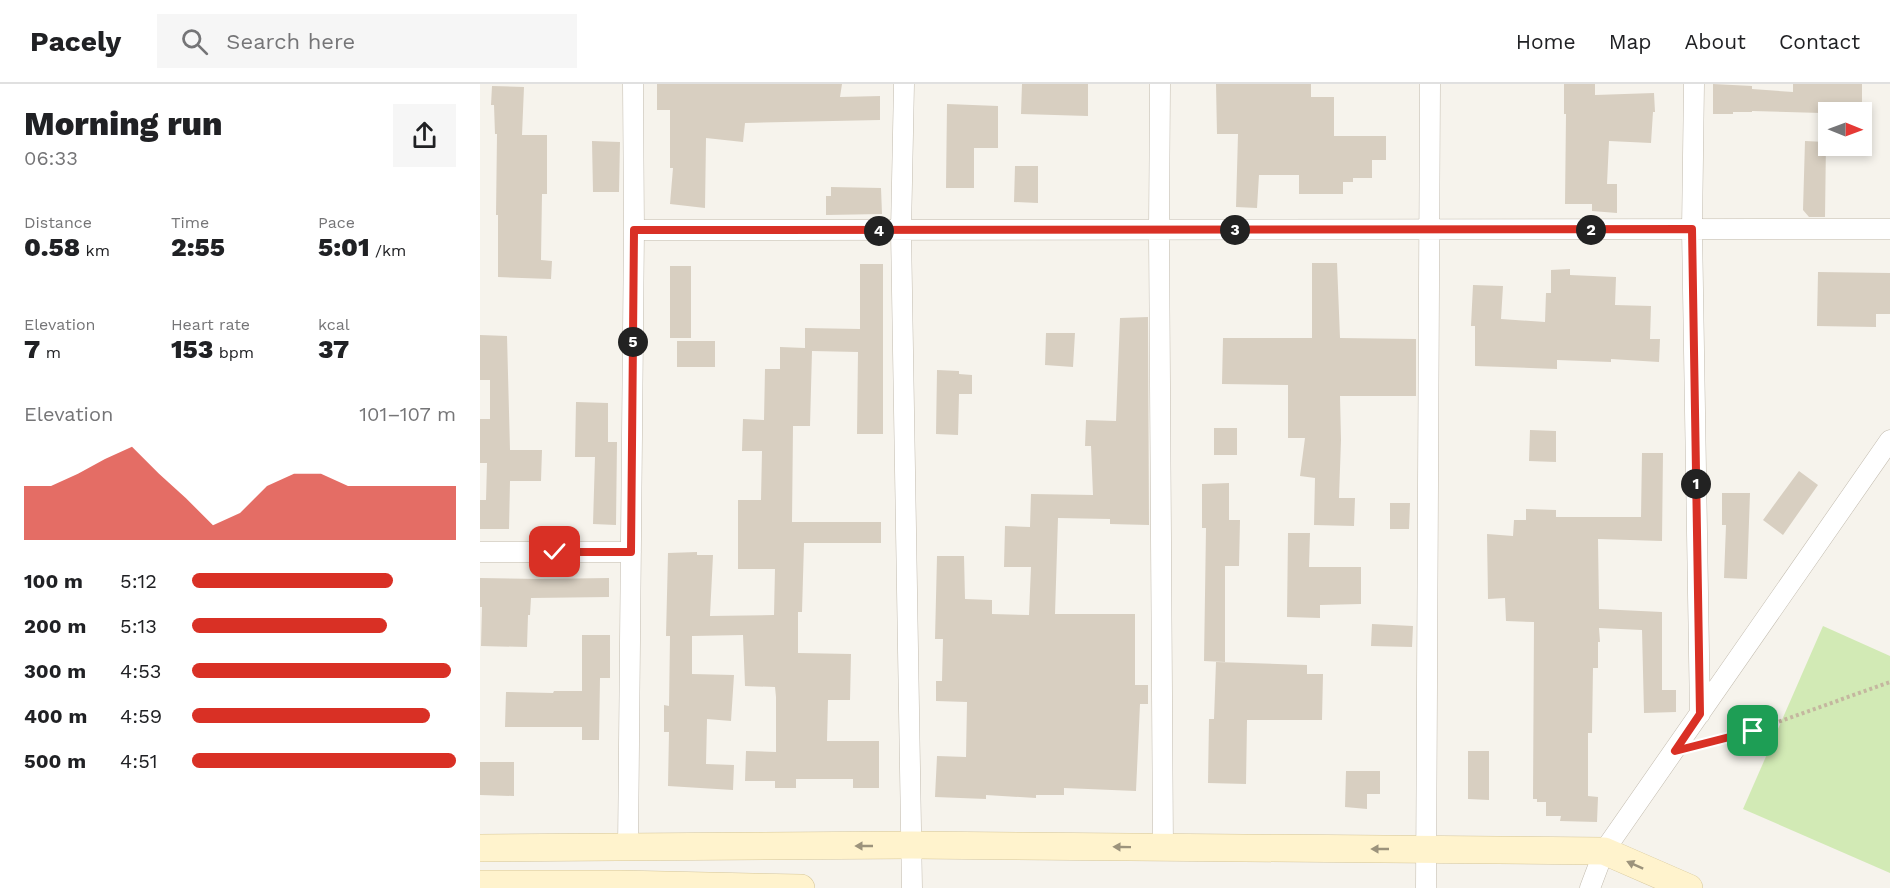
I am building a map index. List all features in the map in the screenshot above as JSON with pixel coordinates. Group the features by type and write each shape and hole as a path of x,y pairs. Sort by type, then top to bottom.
{"street":[{"path":"628,848 634,230 633,84"},
{"path":"904,84 901,231 912,888"},
{"path":"1160,84 1158,230 1164,848"},
{"path":"1426,888 1430,84"},
{"path":"1694,84 1692,229 1700,714"},
{"path":"634,230 1890,229"},
{"path":"1590,888 1604,851 1890,440"},
{"path":"480,552 631,552"},
{"path":"480,848 911,845 1604,851 1689,888"},
{"path":"480,884 801,888"}],"path":[{"path":"1675,751 1753,731 1890,682"}],"green space":[{"path":"1823,626 1890,656 1890,873 1743,809"}],"building":[{"path":"657,84 842,84 840,97 880,96 880,120 745,123 743,142 706,138 705,208 670,204 673,168 670,168 670,110 657,110"},
{"path":"1022,84 1088,84 1088,116 1021,114"},
{"path":"1216,84 1311,84 1311,97 1334,97 1334,136 1386,136 1386,160 1372,160 1372,178 1353,178 1353,182 1343,182 1343,194 1299,194 1299,175 1259,175 1257,208 1236,207 1238,134 1217,134"},
{"path":"1564,84 1595,84 1595,95 1654,93 1655,112 1653,112 1651,143 1609,141 1607,184 1617,184 1617,213 1592,211 1592,204 1565,204"},
{"path":"1713,84 1752,86 1752,89 1793,92 1793,84 1862,84 1862,102 1818,102 1818,113 1752,111 1713,114"},
{"path":"492,86 524,87 522,135 547,135 547,194 542,194 541,260 552,261 551,279 498,277 497,134 495,134 494,105 491,105"},
{"path":"947,104 998,106 998,148 974,148 974,188 946,188"},
{"path":"592,141 620,142 619,192 593,192"},
{"path":"1805,141 1818,142 1818,156 1826,156 1825,217 1809,217 1803,210"},
{"path":"1015,166 1038,166 1038,203 1014,202"},
{"path":"831,187 881,188 882,214 826,215 826,196 831,196"},
{"path":"1312,263 1337,263 1340,338 1416,339 1416,396 1340,396 1339,498 1355,498 1354,526 1314,525 1315,478 1300,476 1305,438 1288,438 1288,385 1222,384 1223,338 1312,338"},
{"path":"860,264 883,264 883,434 857,434 858,352 812,351 810,426 793,426 792,522 881,522 881,543 804,543 802,612 798,612 798,653 851,654 850,700 828,700 827,741 879,741 879,788 853,788 853,779 796,779 796,788 775,788 775,781 745,781 746,751 776,752 776,697 775,687 745,686 743,635 692,636 692,674 734,675 731,721 707,719 706,764 734,765 733,790 668,786 669,732 664,732 664,705 669,706 670,636 666,636 668,553 697,552 697,555 713,555 710,616 774,615 775,569 738,569 738,500 761,500 762,451 742,451 743,419 764,420 765,369 780,369 780,347 805,348 805,328 860,329"},
{"path":"670,266 691,266 691,338 670,338"},
{"path":"1570,269 1570,275 1616,277 1615,305 1651,306 1650,339 1660,339 1659,362 1611,359 1611,362 1557,360 1557,369 1475,366 1475,326 1471,326 1473,285 1503,286 1501,319 1545,322 1546,293 1551,293 1551,270"},
{"path":"1818,272 1890,273 1890,314 1876,314 1876,327 1817,326"},
{"path":"1148,317 1149,525 1110,524 1110,519 1058,518 1055,614 1135,614 1135,685 1148,685 1148,704 1140,704 1136,791 1064,788 1064,795 1036,795 1036,798 986,795 986,799 935,797 937,756 966,757 967,702 936,701 936,681 942,681 943,639 935,639 937,556 964,556 965,599 992,600 992,614 1029,615 1031,567 1004,567 1005,526 1030,527 1031,494 1093,495 1091,446 1085,446 1086,420 1116,421 1120,318"},
{"path":"1046,333 1075,333 1073,367 1045,365"},
{"path":"480,335 507,336 510,450 542,450 541,481 510,481 509,529 480,529 480,500 486,500 487,463 480,463 480,419 490,419 490,380 480,380"},
{"path":"677,341 715,341 715,367 677,367"},
{"path":"937,370 959,371 959,374 972,375 972,394 959,394 958,435 936,434"},
{"path":"576,402 608,403 608,442 617,442 616,525 593,524 595,457 575,457"},
{"path":"1214,428 1237,428 1237,455 1214,455"},
{"path":"1530,430 1556,431 1556,462 1529,461"},
{"path":"1642,453 1663,453 1662,541 1598,539 1599,609 1662,612 1662,690 1676,690 1676,712 1644,713 1642,630 1599,628 1598,668 1593,668 1592,733 1588,733 1588,796 1598,797 1597,822 1560,821 1561,816 1546,816 1546,802 1537,802 1537,799 1533,799 1534,622 1506,621 1505,598 1488,599 1487,534 1513,536 1514,520 1526,520 1526,509 1556,510 1556,517 1641,517"},
{"path":"1799,471 1818,485 1783,535 1763,520"},
{"path":"1229,483 1229,520 1240,520 1239,566 1225,566 1225,662 1204,661 1206,528 1202,528 1202,484"},
{"path":"1722,493 1750,493 1747,579 1724,578 1726,525 1722,525"},
{"path":"1390,503 1410,503 1409,529 1390,529"},
{"path":"1288,533 1310,533 1309,567 1361,567 1361,604 1320,605 1320,618 1287,617"},
{"path":"480,578 609,578 609,597 531,598 527,647 481,646"},
{"path":"1372,624 1413,626 1412,647 1371,646"},
{"path":"582,635 610,635 610,678 600,678 599,740 582,740 582,727 505,727 506,692 582,691"},
{"path":"1216,662 1307,665 1307,674 1323,674 1322,720 1247,720 1246,784 1208,783 1209,719 1214,719"},
{"path":"1468,751 1489,751 1489,800 1468,799"},
{"path":"480,762 514,762 514,796 480,795"},
{"path":"1346,771 1380,771 1380,794 1367,794 1367,809 1345,807"}],"route":[{"path":"555,552 631,552 634,230 1692,229 1700,714 1675,751 1753,731"}]}
